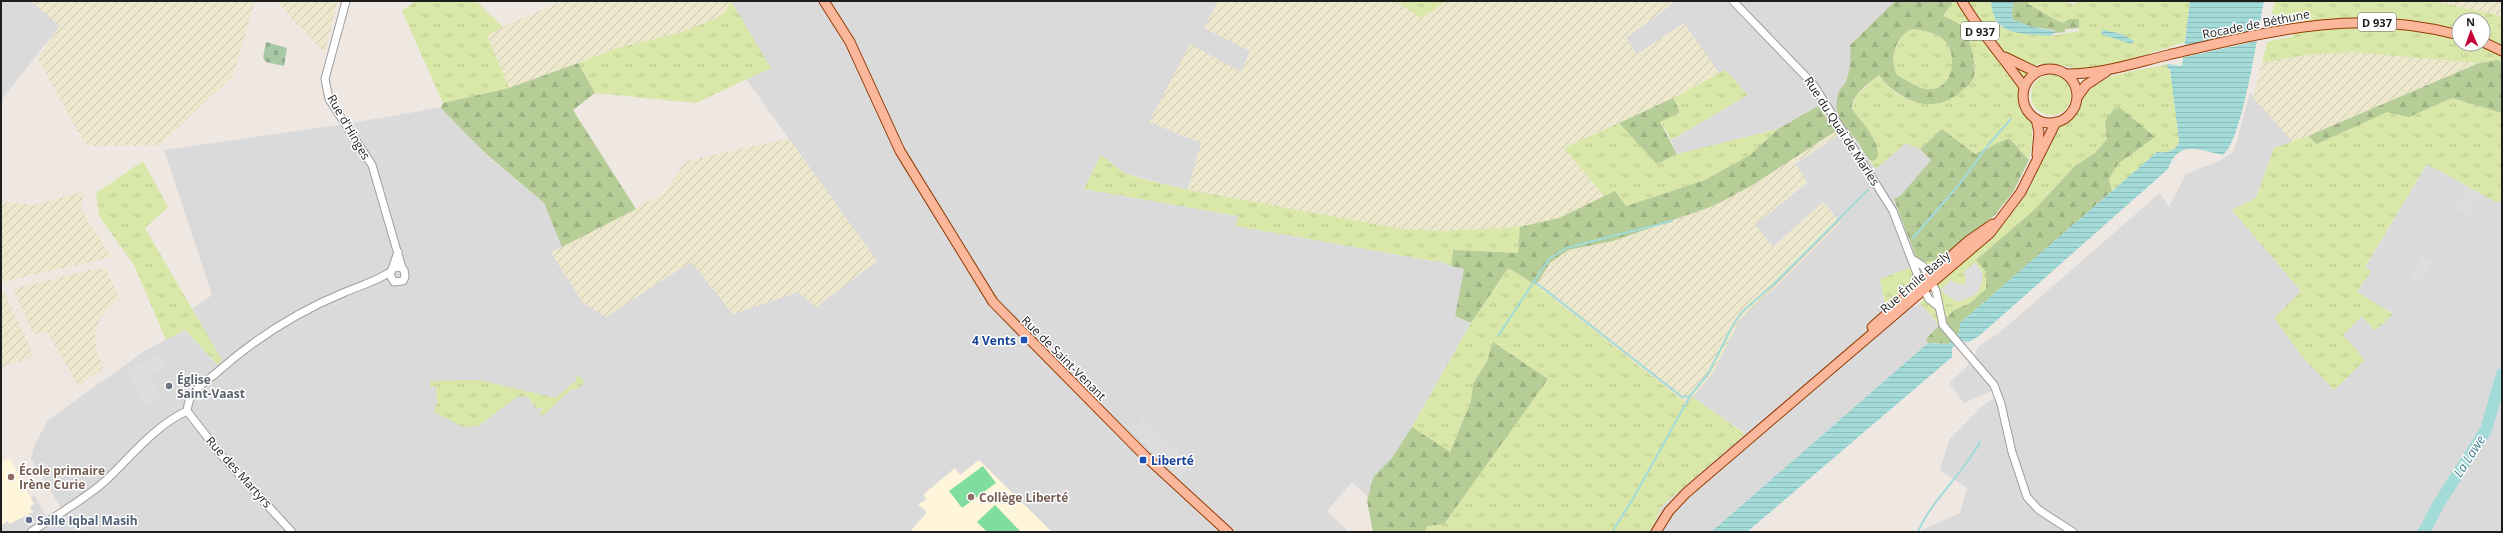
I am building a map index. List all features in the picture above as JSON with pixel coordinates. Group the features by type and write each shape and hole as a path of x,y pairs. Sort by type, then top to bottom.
{"main road":[{"name":"Rue de Saint-Venant","path":"824,1 850,42 897,145 1001,311 1144,455 1228,532"},
{"name":"D 937","path":"1962,1 1982,34 2003,56 2024,87"},
{"name":"Rocade de Béthune","path":"2067,74 2107,72 2152,59 2294,27 2324,23 2378,22 2430,27 2451,33"},
{"path":"2491,46 2502,51"},
{"name":"D 937","path":"2003,56 2036,72"},
{"path":"2050,68 2067,74 2076,88 2078,96 2074,110 2069,115 2056,122 2050,123 2036,119 2026,108 2024,102 2024,87 2036,72 2050,68"},
{"name":"Rocade de Béthune","path":"2078,96 2086,85 2107,72"},
{"path":"2036,119 2039,141 2036,162"},
{"name":"Rue Émile Basly","path":"1830,369 1848,348 1990,233 2021,192 2056,122"},
{"name":"Rue Émile Basly","path":"1656,532 1669,511 1686,493 1830,369 1907,306 1926,284 1968,241 2010,208"}],"street":[{"name":"Rue d'Hinges","path":"346,1 325,79 329,99 372,165 402,268"},
{"name":"Rue du Quai de Marles","path":"1733,1 1814,84 1894,211 1912,259 1923,266 1926,284"},
{"path":"392,280 392,270 398,251"},
{"path":"31,532 95,489 173,417 187,412 189,399 195,391 228,363 254,344 296,316 343,293 378,280 392,270 402,268 405,273 403,281 397,282 392,280 378,280"},
{"path":"1926,284 1929,299 1939,307"},
{"path":"1926,284 1939,307 1943,325 1994,385 1999,396 2012,452 2027,497 2039,510 2073,532"},
{"name":"Rue des Martyrs","path":"187,412 222,456 292,532"}],"shaded area":[{"path":"1,1 31,1 60,26 1,100"},
{"path":"31,1 255,1 233,76 160,145 86,146 38,59 60,26"},
{"path":"276,1 337,1 325,53"},
{"path":"561,1 730,1 725,12 713,20 679,33 614,49 509,88 487,34"},
{"path":"731,1 1218,1 1205,28 1250,51 1241,72 1150,122 1201,143 1188,190 1124,173 1101,155 1084,189 1238,216 1237,226 1433,261 1441,261 1464,269 1455,316 1471,323 1412,427 1391,459 1373,477 1368,497 1352,482 1327,511 1349,532 1,532 1,462 10,458 31,497 35,496 47,518 62,509 31,459 34,446 48,420 146,350 185,330 218,364 200,322 192,309 212,295 164,150 352,123 443,107 486,155 544,203 562,247 551,252 691,262 733,314 798,292 816,307 877,261 746,79 770,68"},
{"path":"1218,1 1396,1 1422,17 1446,1 1676,1 1626,38 1637,55 1684,23 1719,73 1673,98 1564,148 1605,197 1559,218 1520,227 1443,231 1402,229 1188,190 1201,143 1149,122 1190,44 1241,72 1250,51 1204,28"},
{"path":"1676,1 1895,1 1850,44 1852,61 1846,83 1840,89 1843,126 1858,142 1860,148 1876,169 1906,143 1917,146 1931,160 1901,195 1894,199 1916,257 1925,262 1880,280 1885,304 1898,296 1910,308 1919,304 1925,308 1940,327 1926,339 1928,343 1921,350 1711,532 1650,532 1662,506 1745,433 1693,397 1714,371 1740,319 1776,287 1840,223 1823,202 1773,247 1755,225 1807,183 1795,164 1840,134 1818,106 1778,129 1677,154 1671,140 1748,95 1725,70 1719,73 1684,23 1636,55 1626,38"},
{"path":"2432,1 2502,1 2502,18 2491,14 2491,12 2483,12"},
{"path":"2350,52 2479,63 2293,142 2253,98 2262,63 2306,55"},
{"path":"2250,93 2293,142 2274,148 2256,198 2232,210 2301,291 2343,335 2362,316 2393,313 2357,293 2371,271 2365,268 2427,164 2498,203 2502,196 2502,532 1918,532 1960,513 1967,488 1940,470 1949,440 1981,407 1999,395 1996,389 1964,403 1949,383 1973,361 1978,347 1999,333 2160,193 2169,207 2186,174 2221,160 2234,151"},
{"path":"1836,131 1840,134 1795,163 1807,182 1755,225 1773,247 1823,202 1840,222 1776,287 1740,319 1714,371 1687,405 1536,285 1550,263 1568,250 1613,241 1713,206 1751,186"},
{"path":"786,139 790,140 877,261 816,307 798,292 733,314 691,262 606,317 583,303 551,253 664,193 686,161"},
{"path":"2466,188 2480,195 2471,207 2473,209 2469,216 2454,208 2458,200 2460,201"},
{"path":"84,191 81,210 112,257 1,282 1,205 9,202 35,205"},
{"path":"2421,255 2435,262 2431,265 2422,283 2409,275 2413,267 2415,268"},
{"path":"1975,262 1982,272 1983,279 1977,294 1962,301 1956,301 1945,294 1941,289 1951,280 1956,284 1965,284 1966,277 1963,273"},
{"path":"94,269 106,269 120,300 108,308 100,319 95,332 97,352 103,368 78,386 48,332 34,334 13,289"},
{"path":"1,292 4,292 34,356 1,368"},
{"path":"160,353 167,367 151,376 162,397 145,406 126,372"},
{"path":"1142,417 1191,463 1180,477 1142,441 1135,428"},
{"name":"École primaire Irène Curie","path":"10,458 34,504 30,507 33,512 9,524 8,521 1,525 1,462"},
{"name":"Collège Liberté","path":"979,460 1052,532 910,532 927,512 918,504 926,500 924,494 955,468 960,475"},
{"path":"78,508 89,532 69,532 62,518"},
{"path":"62,518 69,532 39,532"}],"green space":[{"path":"416,1 476,1 503,27 487,35 509,88 443,103 402,11"},
{"path":"731,1 771,68 696,103 595,93 578,63 614,49 679,33 713,20 725,12"},
{"path":"1396,1 1446,1 1422,18"},
{"path":"1895,1 1953,1 1943,16 1958,23 1965,31 1974,60 1975,74 1971,83 1960,92 1950,99 1939,103 1928,104 1906,98 1896,92 1879,75 1866,86 1857,94 1852,104 1852,109 1876,144 1878,157 1874,161 1870,160 1866,155 1837,112 1836,106 1839,91 1848,76 1850,68 1850,45","holes":["1912,29 1937,35 1944,40 1952,55 1951,72 1947,80 1942,85 1934,89 1921,88 1897,75 1894,62 1895,49 1901,37"]},
{"path":"1953,1 1991,2 1996,22 2003,28 2050,36 2079,31 2079,19 2069,19 2063,23 2028,4 2028,1 2066,1 2074,5 2077,1 2190,1 2185,42 2127,60 2092,68 2084,69 2057,64 2041,64 2032,66 2022,81 2018,95 2020,109 2032,123 2032,144 2029,160 2009,138 1975,154 1942,129 1920,149 1906,143 1876,169 1870,160 1874,161 1872,136 1852,109 1856,95 1880,75 1886,84 1900,96 1910,101 1918,102 1937,99 1959,92 1972,80 1975,73 1973,54 1957,26 1943,16"},
{"path":"2014,1 2028,1 2028,4 2063,23 2069,19 2079,19 2079,28 2065,29 2065,32 2055,33 2054,30 2032,27 2013,20 2011,13"},
{"path":"2275,1 2432,1 2483,12 2451,12 2451,52 2491,52 2491,14 2502,18 2502,62 2498,60 2479,63 2350,52 2306,55 2262,63 2267,42 2294,36 2293,20 2269,25"},
{"path":"1912,29 1937,35 1944,40 1952,55 1951,72 1947,80 1942,85 1934,89 1921,88 1897,75 1894,62 1895,49 1901,37"},
{"path":"266,42 287,48 284,66 266,62 263,58"},
{"path":"2498,60 2502,62 2502,113 2452,98 2409,117 2387,112 2317,144 2308,136 2479,63"},
{"path":"578,63 595,93 573,110 636,209 562,247 544,203 485,153 441,108 443,103 509,88"},
{"path":"2168,64 2175,97 2179,140 2177,146 2168,152 2157,152 2112,191 2109,179 2118,164 2155,137 2105,121 2107,139 2095,153 2076,165 2034,210 1976,260 1986,272 1987,289 1970,303 1954,310 1940,327 1925,308 1919,304 1986,241 2012,214 2028,191 2037,174 2051,139 2058,128 2073,117 2078,111 2087,89 2104,79 2137,70"},
{"path":"1725,70 1748,95 1671,140 1660,121 1680,112 1673,98"},
{"path":"2055,75 2062,78 2068,84 2071,95 2070,103 2062,112 2055,115 2047,115 2040,112 2032,103 2031,91 2034,84 2043,76"},
{"path":"1673,98 1680,112 1660,122 1677,154 1657,164 1619,123"},
{"path":"2452,98 2502,113 2502,196 2498,203 2427,164 2365,267 2371,271 2357,292 2393,314 2375,331 2362,316 2343,335 2365,360 2334,390 2301,355 2274,318 2301,291 2232,210 2256,198 2274,148 2308,136 2317,144 2387,111 2409,117"},
{"path":"1818,106 1836,131 1751,186 1713,206 1613,241 1568,250 1550,263 1536,285 1508,268 1471,323 1455,316 1464,269 1451,266 1453,250 1518,253 1520,227 1559,218 1615,191 1626,206 1705,180 1750,155 1778,129"},
{"path":"2119,107 2155,137 2118,164 2109,179 2112,191 1960,323 1959,334 1948,344 1928,343 1926,339 1954,310 1970,303 1986,289 1986,272 1976,260 2034,210 2076,165 2095,153 2107,139 2105,121 2114,109"},
{"path":"1619,123 1658,164 1677,154 1778,129 1750,155 1705,180 1626,206 1615,191 1605,197 1564,148"},
{"path":"1942,129 1975,154 2009,138 2029,160 2013,192 1995,215 1938,260 1925,262 1916,257 1894,199 1901,195 1931,160 1920,149"},
{"path":"1101,155 1124,173 1139,178 1188,190 1402,229 1443,231 1520,227 1518,253 1453,250 1451,266 1441,261 1433,261 1236,226 1238,216 1084,189"},
{"path":"143,161 168,207 145,228 222,360 218,365 185,330 166,340 134,265 99,216 96,193"},
{"path":"1938,260 1885,305 1880,279 1925,262"},
{"path":"1508,268 1536,285 1687,404 1693,397 1745,434 1662,506 1650,532 1424,532 1548,379 1493,342 1487,361 1473,384 1471,401 1449,453 1412,427 1471,323"},
{"path":"1493,342 1548,379 1444,524 1428,526 1424,532 1373,532 1367,501 1373,477 1391,459 1412,427 1450,452 1471,401 1473,384 1487,361"},
{"path":"577,376 582,378 584,383 576,390 572,389 542,416 539,412 543,410 540,407 537,409 528,397 518,396 478,426 463,427 434,412 437,403 436,386 431,387 429,381 479,380 555,398 576,381"},
{"path":"983,466 996,483 962,508 949,491"},
{"path":"995,505 1021,532 987,532 977,522"}],"water":[{"path":"1991,1 2014,1 2011,13 2013,20 2032,27 2054,31 2055,33 2050,36 2020,33 2003,27 1997,21 1993,13"},
{"path":"2190,1 2264,1 2254,58 2243,107 2230,145 2223,155 2198,149 2184,150 2178,153 2172,160 2168,169 1979,336 1969,342 1961,341 1952,348 1952,357 1747,532 1711,532 1928,343 1948,344 1959,334 1960,323 2157,152 2168,152 2177,146 2179,140 2170,69 2167,68 2168,64 2182,66"},
{"path":"2103,30 2122,34 2134,41 2131,44 2101,34"}],"pier":[{"path":"2292,22 2292,33 2154,64 2151,53"}],"waterway":[{"path":"1913,238 1962,181 1988,145 2011,119"},
{"path":"1612,532 1634,497 1690,396 1708,374 1733,325 1742,312 1775,283 1868,190"},
{"path":"1498,336 1549,259 1566,248 1672,221"},
{"path":"1534,281 1682,397 1690,396"},
{"name":"La Lawe","path":"2424,532 2438,505 2486,430 2502,374"},
{"path":"1918,532 1939,497 1965,465 1980,442"}],"place":[{"name":"4 Vents","path":"1024,340"},
{"name":"Église Saint-Vaast","path":"169,386"},
{"name":"Liberté","path":"1143,460"},
{"name":"École primaire Irène Curie","path":"11,477"},
{"name":"Collège Liberté","path":"971,497"},
{"name":"Salle Iqbal Masih","path":"29,520"}]}
